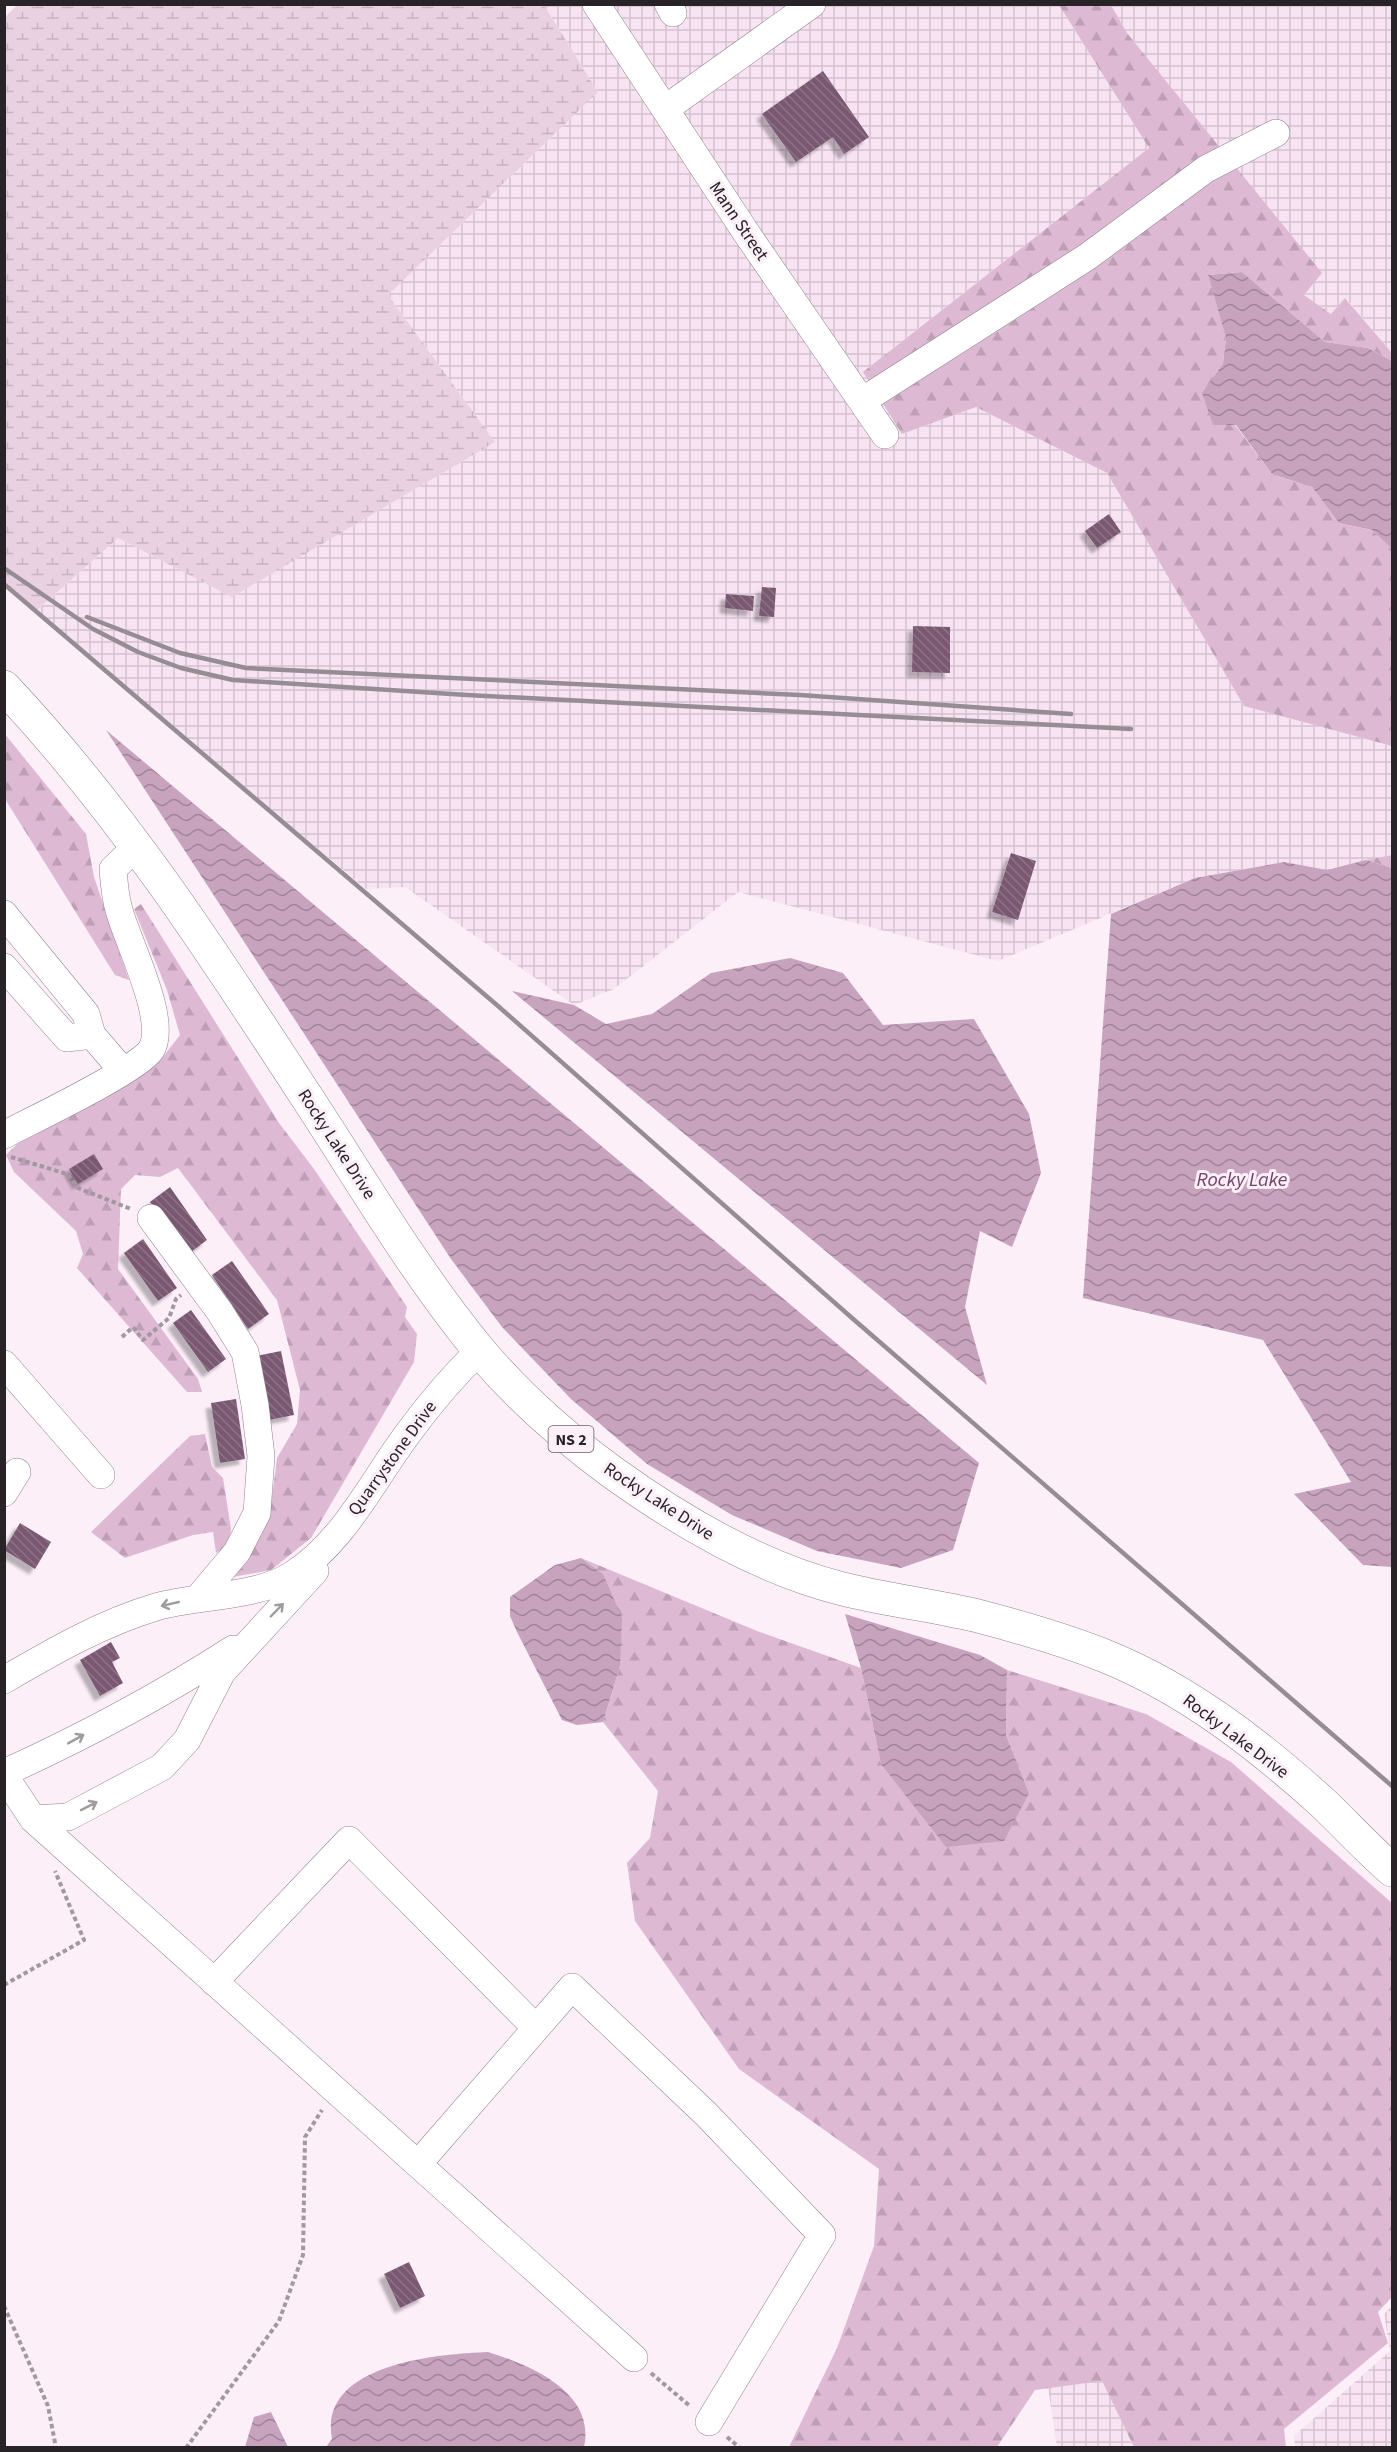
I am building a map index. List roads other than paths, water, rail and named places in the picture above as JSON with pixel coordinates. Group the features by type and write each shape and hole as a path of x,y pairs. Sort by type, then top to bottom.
{"main road":[{"name":"Rocky Lake Drive","path":"4,687 95,791 183,908 382,1213 480,1350 528,1401 574,1442 613,1473 720,1541 796,1575 839,1588 979,1617 1100,1654 1172,1688 1245,1739 1325,1805 1368,1850 1392,1870"}],"street":[{"name":"Mann Street","path":"596,4 747,234 885,435"},
{"path":"665,109 812,4"},
{"path":"862,401 1087,257 1206,169 1276,133"},
{"path":"4,1135 123,1071 150,1050 156,1032 152,1006 118,908 112,869 136,847"},
{"path":"4,914 86,1014 92,1035 123,1071"},
{"path":"4,967 67,1038 92,1035"},
{"path":"151,1218 220,1312 244,1352 261,1456 257,1513 237,1552 199,1597"},
{"name":"Quarrystone Drive","path":"4,1680 111,1624 155,1607 199,1597 252,1590 289,1577 306,1565 363,1504 408,1433 447,1382 480,1350"},
{"path":"4,1364 101,1475"},
{"path":"33,1819 68,1817 162,1767 187,1740 222,1672 249,1639 309,1579 363,1504"},
{"path":"249,1639 188,1678 60,1748 4,1774 33,1819 634,2358"},
{"path":"214,1982 348,1840 536,2028"},
{"path":"418,2164 572,1987 706,2114 822,2235 709,2422"}],"water":[{"path":"1242,272 1325,342 1368,348 1392,361 1392,549 1372,530 1339,523 1312,487 1272,474 1236,425 1213,425 1202,393 1223,364 1226,338 1208,275"},
{"path":"106,730 979,1463 953,1550 901,1568 817,1551 732,1515 647,1464 571,1399 502,1327 451,1259"},
{"name":"Rocky Lake","path":"1366,860 1392,868 1392,1567 1363,1565 1294,1494 1351,1482 1263,1340 1083,1298 1111,914 1195,878 1284,862 1327,870"},
{"path":"790,958 843,973 883,1025 974,1019 1029,1114 1041,1173 1012,1247 980,1231 965,1307 987,1385 512,991 574,1005 606,1024 652,1014 711,973"},
{"path":"581,1558 603,1574 622,1618 620,1666 603,1722 577,1725 562,1720 510,1616 510,1597 555,1565"},
{"path":"845,1614 980,1655 1007,1670 1006,1735 1029,1793 1004,1841 946,1847 881,1764 861,1668"},
{"path":"488,2352 540,2373 570,2396 580,2411 585,2428 584,2447 326,2447 332,2439 333,2414 343,2394 362,2379 386,2368 413,2361"},
{"path":"271,2412 288,2447 245,2447 254,2417"}],"railway":[{"path":"4,568 93,629 138,652 181,668 233,680 467,695 1131,729"},
{"path":"4,584 498,1006 852,1318 1392,1786"},
{"path":"87,617 180,653 246,668 800,695 1071,714"}]}
